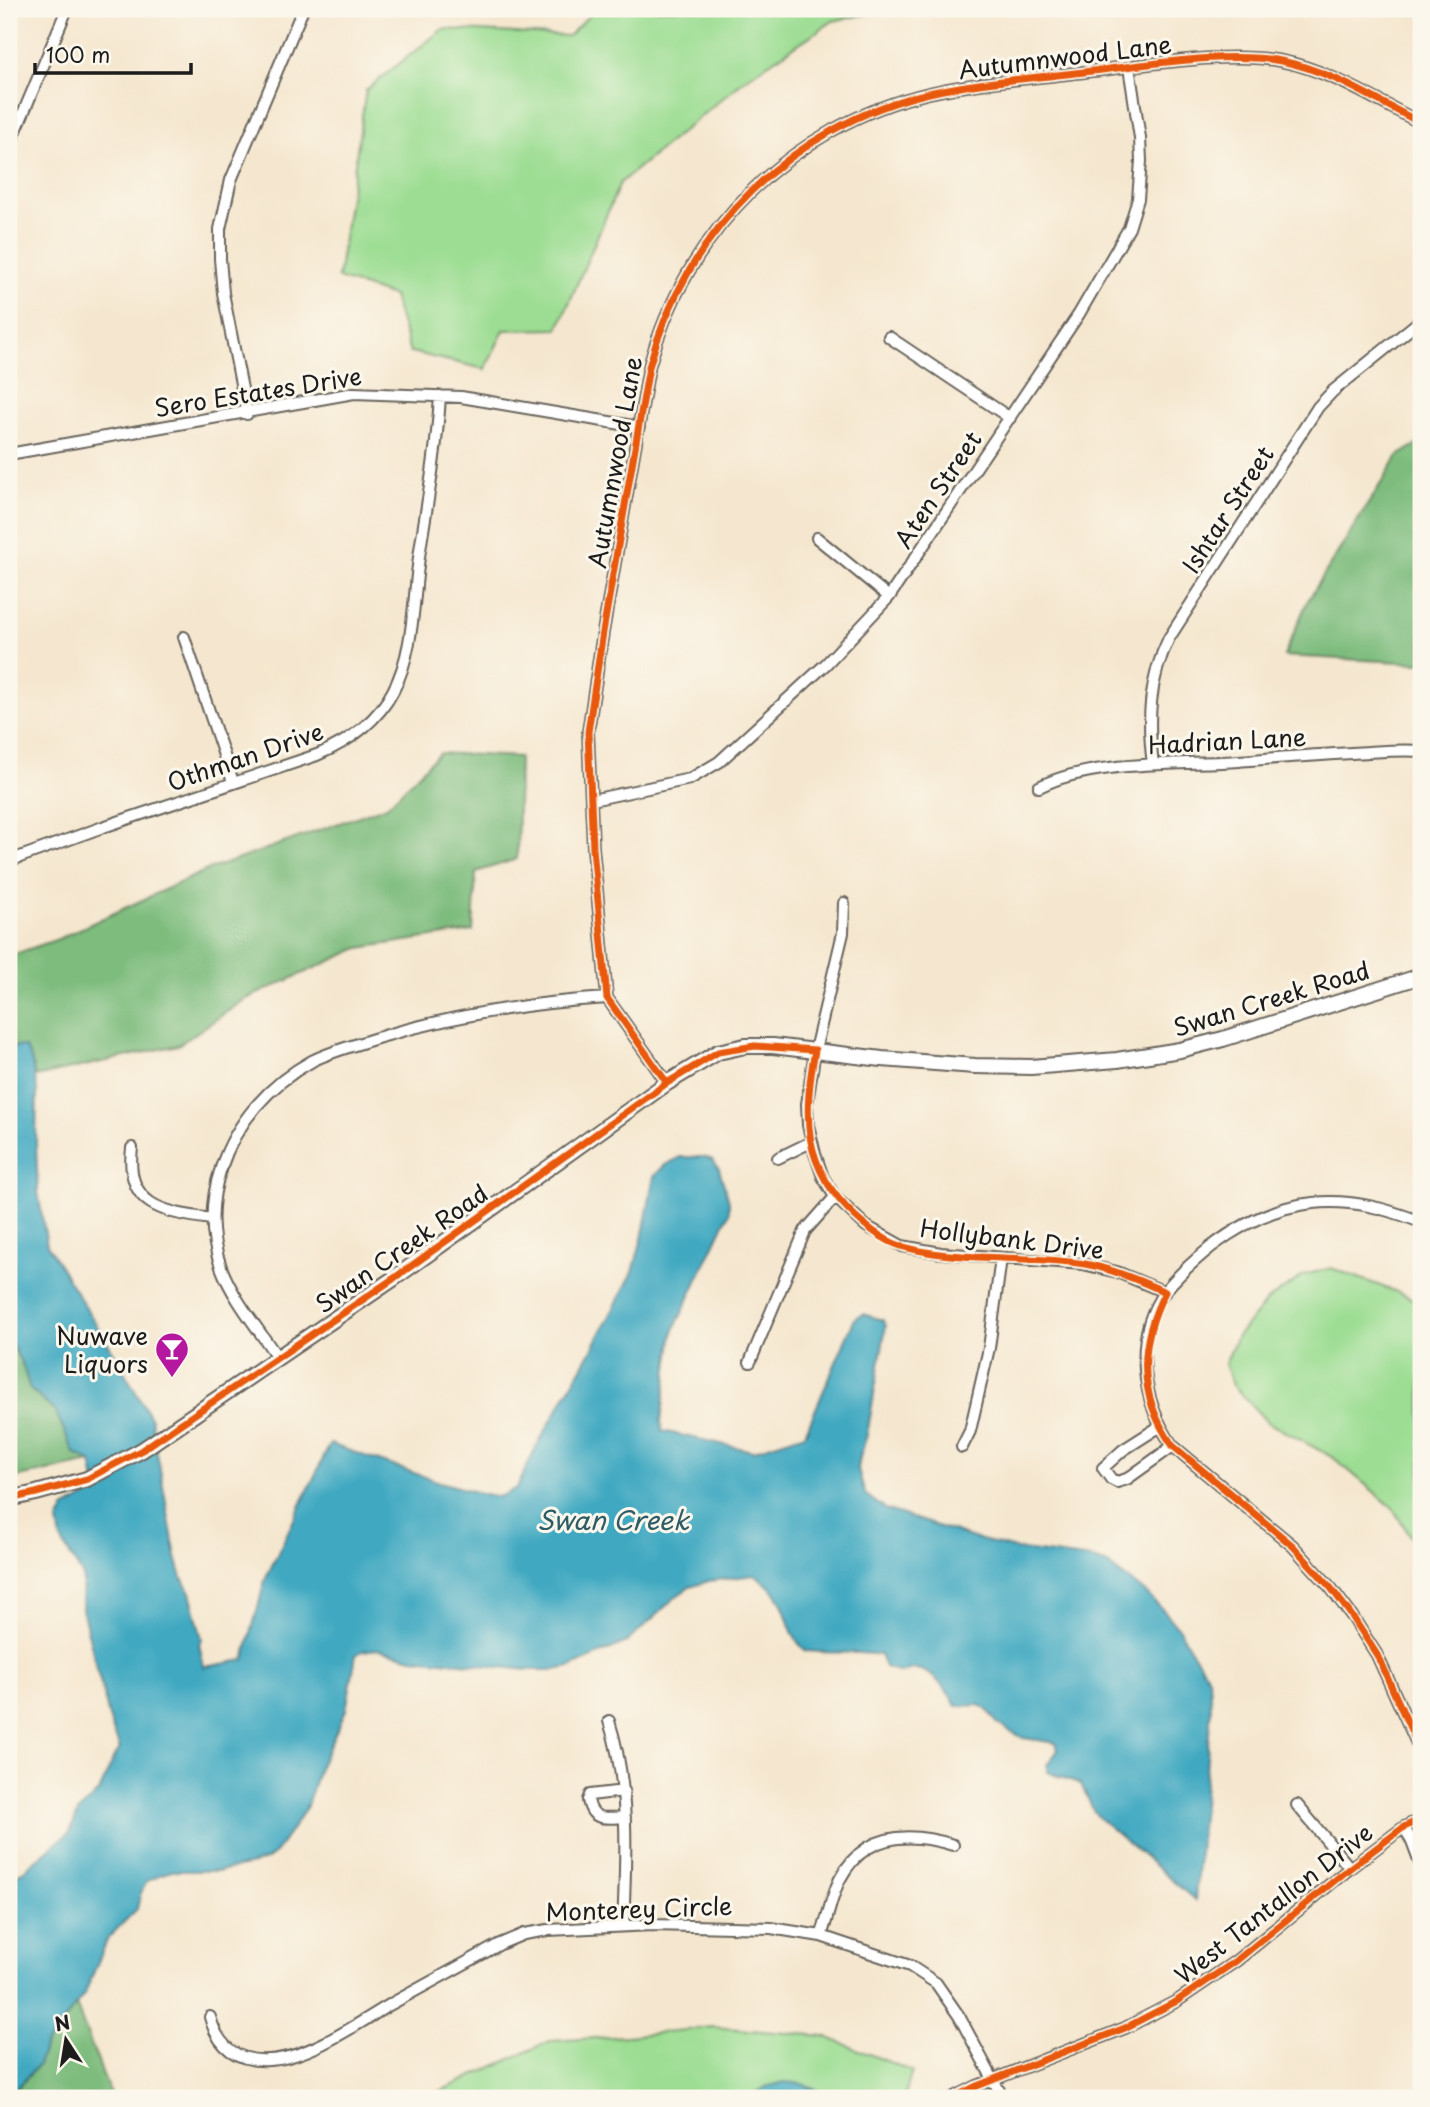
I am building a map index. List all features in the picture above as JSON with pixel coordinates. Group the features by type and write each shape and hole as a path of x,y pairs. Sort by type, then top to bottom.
{"street":[{"path":"9,145 67,9"},
{"path":"247,414 223,293 220,229 231,180 303,9"},
{"name":"Autumnwood Lane","path":"667,1083 607,998 593,848 589,721 649,367 657,336 672,299 713,233 739,202 770,172 836,128 871,112 915,97 972,85 1129,67 1251,58 1284,62 1322,74 1421,123"},
{"name":"Aten Street","path":"592,800 690,779 719,762 826,664 889,597 1010,418 1120,247 1138,198 1140,150 1129,67"},
{"name":"Ishtar Street","path":"1153,764 1149,735 1152,690 1157,664 1169,638 1318,407 1333,391 1421,320"},
{"path":"889,337 1010,418"},
{"name":"Sero Estates Drive","path":"9,454 354,393 418,394 477,399 639,427"},
{"name":"Othman Drive","path":"9,862 317,755 345,742 375,716 394,690 411,621 440,397"},
{"path":"817,538 889,597"},
{"path":"184,637 233,782"},
{"name":"Hadrian Lane","path":"1039,787 1054,779 1082,772 1153,764 1198,764 1421,751"},
{"name":"Hollybank Drive","path":"844,903 843,933 816,1050 807,1104 811,1142 823,1177 835,1197 866,1226 902,1247 929,1252 1071,1263 1128,1276 1165,1292"},
{"name":"Swan Creek Road","path":"9,1499 87,1479 121,1463 393,1279 667,1083 718,1052 732,1048 773,1046 882,1059 975,1066 1031,1067 1117,1060 1223,1040 1421,976"},
{"path":"278,1357 239,1301 221,1267 211,1219 213,1194 223,1161 229,1145 245,1120 275,1088 314,1060 383,1036 465,1015 550,1002 607,998"},
{"path":"778,1158 811,1142"},
{"path":"132,1148 130,1167 140,1194 166,1211 211,1219"},
{"path":"750,1362 805,1231 835,1197"},
{"path":"1421,1223 1376,1206 1327,1202 1293,1207 1255,1219 1224,1237 1201,1255 1165,1292 1150,1325 1145,1358 1148,1393 1159,1427 1172,1446 1293,1546 1331,1588 1359,1625 1377,1655 1421,1752"},
{"path":"962,1447 970,1431 989,1349 1001,1258"},
{"path":"1159,1427 1123,1450 1103,1468 1111,1479 1117,1482 1127,1479 1172,1446"},
{"path":"609,1721 616,1743 624,1791 624,1926"},
{"path":"624,1791 590,1795 588,1800 592,1814 597,1817 625,1817"},
{"path":"1297,1805 1350,1868"},
{"name":"West Tantallon Drive","path":"953,2098 1125,2028 1177,2001 1236,1961 1350,1868 1404,1828 1421,1819"},
{"path":"1404,1828 1421,1866"},
{"path":"821,1937 841,1878 859,1852 877,1842 903,1838 923,1838 953,1845"},
{"name":"Monterey Circle","path":"209,2017 214,2035 231,2051 261,2060 287,2057 314,2047 524,1934 624,1926 762,1927 821,1937 910,1966 936,1983 959,2016 1003,2098"}],"green space":[{"path":"596,9 893,9 833,21 748,77 620,183 558,329 504,330 485,369 410,352 393,296 338,278 366,90 443,29 568,36"},
{"path":"1421,442 1421,663 1284,656 1307,602 1398,456"},
{"path":"439,753 519,757 517,859 476,872 473,931 359,948 246,999 178,1045 35,1077 31,1058 9,1053 9,956 58,939 205,871 387,806"},
{"path":"1331,1268 1421,1303 1421,1553 1392,1507 1334,1458 1267,1422 1233,1385 1225,1364 1237,1336 1268,1300 1304,1275"},
{"path":"9,1339 23,1366 30,1389 56,1412 74,1453 91,1462 9,1479"},
{"path":"76,2005 112,2098 9,2098 38,2065 45,2046"},
{"path":"713,2027 824,2036 912,2071 904,2098 425,2098 550,2041"}],"water":[{"name":"Swan Creek","path":"15,1046 25,1047 31,1058 37,1089 38,1192 47,1245 151,1419 176,1557 182,1578 190,1592 202,1639 199,1644 204,1667 244,1660 265,1580 330,1444 472,1491 499,1497 517,1488 535,1449 633,1272 654,1176 665,1165 680,1157 705,1157 713,1160 719,1169 729,1201 729,1213 673,1332 662,1431 753,1451 805,1434 855,1318 863,1314 883,1320 886,1326 867,1435 858,1469 865,1494 885,1509 977,1539 1015,1549 1105,1563 1145,1592 1167,1614 1209,1679 1211,1710 1195,1900 1099,1818 1081,1784 1047,1772 1047,1765 1058,1750 1056,1743 1023,1738 998,1724 987,1710 979,1705 956,1706 944,1688 926,1672 912,1669 901,1673 885,1667 880,1655 806,1651 792,1633 778,1596 755,1575 709,1581 690,1587 678,1595 627,1642 570,1667 528,1670 412,1658 378,1649 362,1651 356,1655 346,1710 319,1768 307,1806 276,1852 266,1860 253,1864 219,1871 172,1871 147,1881 137,1909 108,1938 85,1993 45,2046 38,2065 9,2097 9,1882 70,1832 78,1812 100,1790 120,1749 111,1725 82,1609 83,1576 61,1540 58,1522 64,1509 97,1491 91,1462 74,1453 56,1412 30,1389 23,1366 9,1339 9,1053"},
{"path":"784,2082 803,2084 834,2098 751,2098 766,2087"}],"cycle path":[{"path":"667,1083 607,998 593,848 588,732 649,367 666,318 689,272 717,229 751,191 790,158 833,130 879,108 929,93 969,85 1187,60 1260,58 1317,71 1421,123"},
{"path":"9,1499 87,1479 142,1450 393,1279 667,1083 718,1052 755,1046 815,1050 808,1119 816,1160 838,1198 866,1226 897,1245 926,1252 1085,1264 1126,1275 1165,1292 1156,1312 1146,1351 1148,1390 1162,1427 1173,1446 1293,1546 1331,1588 1377,1655 1421,1752"},
{"path":"953,2098 1125,2028 1177,2001 1236,1961 1404,1827 1421,1819"}],"place":[{"name":"Nuwave Liquors","path":"172,1379"}]}
